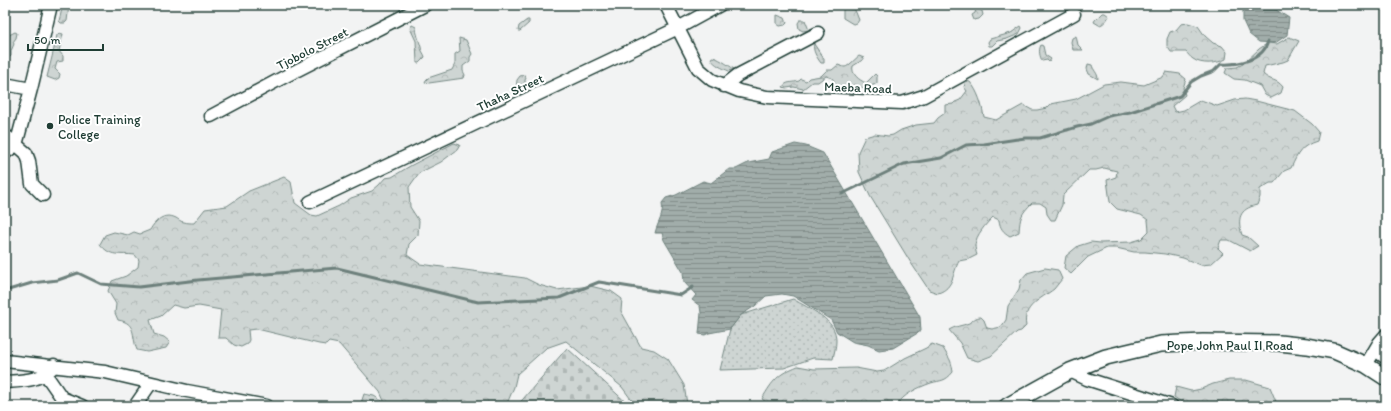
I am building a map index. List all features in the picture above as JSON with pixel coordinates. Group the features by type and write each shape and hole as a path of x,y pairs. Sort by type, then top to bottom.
{"main road":[{"name":"Pope John Paul II Road","path":"1007,406 1070,371 1106,358 1161,344 1203,342 1279,343 1307,346 1334,351 1366,365 1386,378"}],"street":[{"path":"5,152 16,145 51,5"},
{"name":"Tjobolo Street","path":"212,116 284,77 425,5"},
{"name":"Maeba Road","path":"666,5 698,68 712,80 724,86 739,92 766,97 902,102 924,96 1074,14"},
{"name":"Thaha Street","path":"310,202 678,28 720,5"},
{"path":"724,86 738,75 818,33"},
{"path":"5,84 31,89"},
{"path":"5,135 26,153 29,161 32,184 43,195"},
{"path":"1366,365 1379,343 1386,335"},
{"path":"1375,350 1386,358"},
{"path":"5,361 54,365 106,372 229,403 266,406"},
{"path":"5,382 46,375 51,371 54,365"},
{"path":"1070,371 1087,379 1172,406"},
{"path":"46,375 62,398 82,406"},
{"path":"135,406 151,383"}],"green space":[{"path":"63,5 69,5 67,21 65,23 61,23 59,21"},
{"path":"845,8 855,10 859,20 857,23 853,24 843,18 843,10"},
{"path":"976,9 982,11 983,15 979,19 974,20 972,15 975,13"},
{"path":"1102,13 1109,16 1105,22 1099,25 1094,22"},
{"path":"777,15 785,18 787,23 785,25 780,26 777,24"},
{"path":"529,20 529,23 518,31 519,26"},
{"path":"800,20 805,20 809,30 803,31 799,29 798,23"},
{"path":"1188,23 1198,26 1205,36 1213,43 1222,46 1227,52 1226,59 1214,63 1205,63 1196,61 1186,52 1171,52 1167,46 1167,39 1170,32 1176,30 1181,24"},
{"path":"412,25 416,27 421,50 425,57 419,63 417,63 416,41 410,28"},
{"path":"1021,26 1022,28 1019,34 997,41 992,46 989,46 988,42 990,39 1011,33"},
{"path":"15,32 17,33 13,42 14,44 11,51 11,56 6,60 5,52 7,50 9,35"},
{"path":"59,33 63,34 59,51 63,56 63,61 57,62 55,69 60,74 59,78 55,80 47,77 54,49 54,43"},
{"path":"1076,36 1078,45 1083,50 1073,50 1071,42 1072,38"},
{"path":"1289,37 1299,41 1288,60 1265,66 1263,74 1276,81 1283,87 1281,93 1271,98 1265,95 1260,86 1245,80 1234,79 1225,73 1227,68 1237,67 1243,64 1268,43 1277,44"},
{"path":"459,38 466,40 472,54 470,61 463,66 465,75 464,78 429,83 425,82 428,78 452,70 455,64 455,54 460,51"},
{"path":"814,44 824,59 824,63 821,63 816,56"},
{"path":"1041,45 1043,46 1045,55 1051,59 1049,62 1047,60 1042,61 1039,51"},
{"path":"859,56 864,59 853,66 853,72 856,76 866,83 875,74 877,76 877,83 868,88 833,89 834,81 832,78 826,76 818,82 812,82 803,89 783,87 790,82 799,81 801,79 806,81 809,78 821,76 827,70 832,70 838,65 846,67"},
{"path":"712,57 734,69 729,71 717,65 711,59"},
{"path":"1088,64 1092,65 1098,79 1089,74 1087,69"},
{"path":"1166,72 1180,74 1186,79 1183,88 1185,95 1172,106 1175,112 1184,110 1201,100 1217,106 1235,100 1245,99 1295,111 1312,124 1319,132 1317,141 1307,145 1298,154 1291,168 1284,171 1274,183 1270,183 1260,189 1260,197 1257,205 1246,209 1243,212 1240,220 1242,235 1248,237 1258,246 1250,251 1229,240 1221,240 1218,248 1223,253 1211,264 1201,265 1183,258 1165,254 1134,252 1116,248 1107,248 1088,257 1071,274 1064,268 1066,256 1078,246 1091,242 1131,242 1141,239 1149,231 1148,220 1141,215 1117,209 1110,202 1107,180 1116,177 1117,171 1104,168 1089,170 1063,195 1062,205 1055,220 1051,220 1047,214 1046,207 1040,203 1032,203 1025,210 1022,216 1019,232 1010,236 1002,230 999,220 993,217 984,226 977,237 975,245 977,255 969,259 959,261 950,284 943,291 938,293 929,290 911,263 870,196 859,172 858,152 865,137 875,134 888,136 893,135 901,130 916,125 934,123 945,113 945,105 953,104 960,100 967,91 964,87 966,81 970,82 977,94 981,103 984,117 996,120 1023,105 1032,110 1047,108 1051,104 1076,99 1104,84 1121,82 1144,85 1163,77"},
{"path":"525,75 525,83 530,86 529,91 516,89 517,80 520,76"},
{"path":"454,143 460,145 457,150 441,162 419,173 409,187 410,207 419,221 418,235 409,244 407,255 420,264 525,278 539,285 557,290 590,286 611,291 622,299 621,311 641,347 654,350 668,359 684,385 687,406 636,406 622,387 566,341 546,348 517,374 514,387 506,406 360,406 364,394 374,396 385,403 380,392 339,344 329,342 326,345 319,344 257,329 248,330 249,340 247,344 241,347 234,345 226,338 218,338 221,310 199,306 184,308 173,305 161,316 150,320 154,334 164,337 170,342 166,348 147,352 137,350 131,327 128,324 118,320 115,313 116,304 108,291 112,281 126,276 138,267 139,260 135,255 116,254 108,251 100,244 105,235 114,232 128,235 134,232 140,234 150,230 154,223 160,218 168,216 172,216 183,222 194,223 205,209 227,206 249,191 284,177 291,182 295,203 311,215 317,216 339,206 351,198 372,191 385,178 392,177"},
{"path":"1045,268 1058,270 1062,279 1054,289 1038,300 1030,308 1027,313 1026,326 1021,331 1017,332 991,356 978,361 967,358 960,343 949,330 981,317 987,328 992,329 1001,327 1006,320 1008,306 1019,289 1021,280 1027,273"},
{"path":"793,299 821,316 832,327 835,333 836,341 833,359 813,358 784,368 720,370 730,329 741,315"},
{"path":"932,344 943,348 951,361 953,372 945,379 916,389 903,398 896,406 771,406 762,399 769,387 777,378 785,372 798,366 814,369 856,368 877,372 884,371"},
{"path":"567,348 630,406 517,406"},
{"path":"1229,380 1246,380 1270,387 1277,404 1282,406 1195,406 1183,403 1174,397 1176,387 1191,391"}],"shaded area":[{"path":"1245,5 1268,5 1289,18 1287,35 1275,43 1259,42 1249,34 1243,21 1243,7"},
{"path":"795,144 806,146 823,153 920,317 921,331 893,348 879,350 868,345 853,342 837,332 831,320 793,296 782,294 766,296 755,306 741,315 730,329 705,335 699,334 701,313 700,306 692,300 696,295 684,282 683,272 664,240 662,233 655,233 661,215 662,203 666,198 676,195 703,181 711,183 729,169 736,169 748,163 769,159 772,152"}],"waterway":[{"path":"842,194 904,164 941,158 966,145 1025,138 1040,138 1091,124 1109,116 1130,112 1180,96 1191,82 1214,71 1221,64 1235,64 1256,57 1266,47 1268,41"},
{"path":"5,291 32,283 58,280 78,273 101,284 139,287 198,280 337,268 478,302 559,298 599,282 681,295 693,287"}],"place":[{"name":"Police Training College","path":"50,126"}]}
